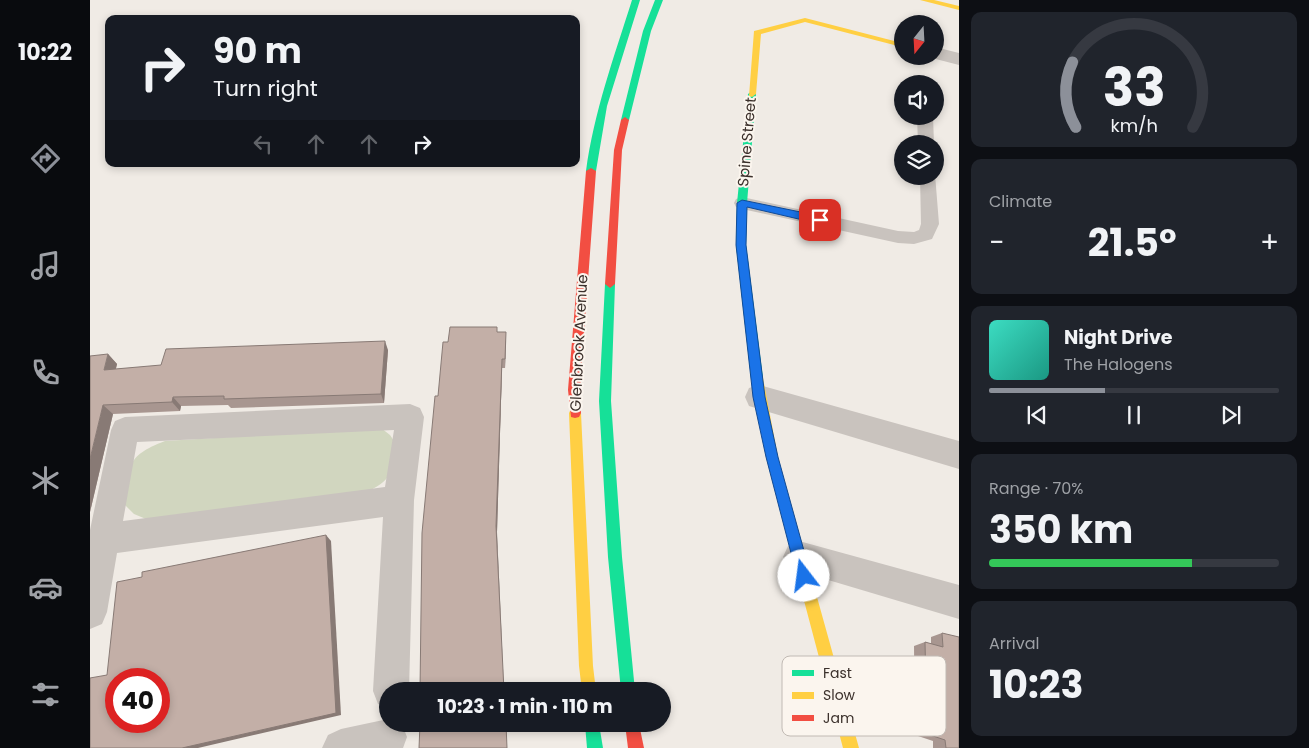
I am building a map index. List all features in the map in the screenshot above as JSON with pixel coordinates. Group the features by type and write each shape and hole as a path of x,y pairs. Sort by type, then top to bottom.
{"street":[{"name":"Glenbrook Avenue","path":"588,682 574,390 593,147 636,0"},
{"name":"Glenbrook Avenue","path":"627,682 615,557 605,401 607,346 618,150 647,31 658,0"},
{"path":"924,0 959,8"},
{"name":"Spine Street","path":"826,656 772,457 759,397 741,245 742,203 756,33 805,20 894,43"},
{"path":"944,55 959,59"},
{"path":"759,397 959,455"},
{"path":"90,612 125,430 410,417 400,500 391,682"},
{"path":"104,539 400,500"},
{"path":"799,557 959,602"},
{"path":"593,732 595,748"},
{"path":"633,732 636,748"},
{"path":"341,748 389,736"}],"lane":[{"path":"742,203 898,237 914,238 926,234 930,224 928,185"}],"green space":[{"path":"381,428 390,435 396,444 392,467 388,477 369,491 146,519 134,514 125,505 128,472 131,465 142,452 165,441"}],"building":[{"path":"450,327 497,327 497,332 506,332 505,359 502,359 496,526 504,682 420,682 422,533 435,396 438,396 443,342 448,342"},
{"path":"385,341 381,394 224,399 224,396 173,397 172,402 103,405 90,459 90,356 108,354 104,370 161,365 166,349"},
{"path":"326,535 336,713 182,748 90,748 90,678 105,675 105,733 170,733 170,668 108,668 117,582 142,577 142,572"},
{"path":"942,633 959,637 959,748 946,748 945,740 933,736 946,736 946,656 925,656 925,642 943,647"},
{"path":"420,732 506,732 507,748 419,748"}],"traffic: fast":[{"path":"591,171 603,106 636,0"},
{"path":"625,120 647,31 659,0"},
{"path":"752,94 742,203 741,245 757,378"},
{"path":"610,284 605,401 615,557 627,682"},
{"path":"593,732 595,748"}],"traffic: slow":[{"path":"924,0 959,8"},
{"path":"752,94 757,33 805,20 894,43"},
{"path":"757,378 772,457 826,656"},
{"path":"575,413 588,682"},
{"path":"848,736 851,748"}],"traffic: jam":[{"path":"610,284 618,150 625,120"},
{"path":"575,413 574,390 591,171"},
{"path":"633,732 636,748"}],"route":[{"path":"804,576 772,457 759,397 741,245 742,203 820,220"}]}
